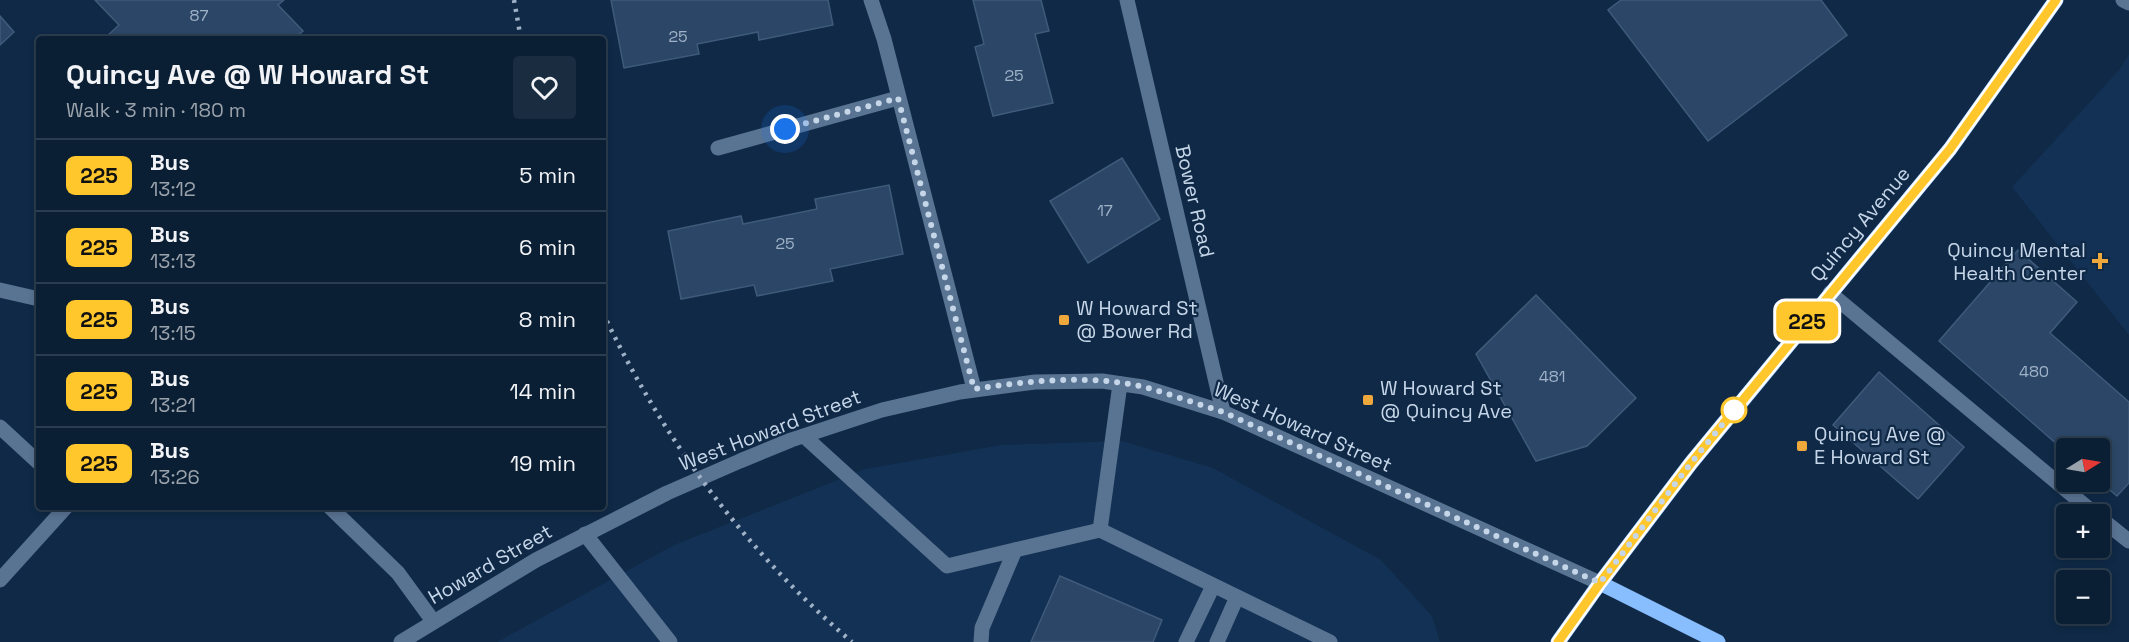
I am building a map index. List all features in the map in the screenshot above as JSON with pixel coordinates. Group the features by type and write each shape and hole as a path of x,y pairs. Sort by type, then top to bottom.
{"main road":[{"name":"Quincy Avenue","path":"1558,642 1691,463 1950,149 2056,0"},
{"path":"1600,583 1718,642"}],"street":[{"path":"871,0 884,39 974,389"},
{"name":"Bower Road","path":"1127,0 1223,412"},
{"path":"2123,0 2129,3"},
{"path":"718,148 898,98"},
{"path":"0,290 36,298"},
{"path":"1830,293 2083,504"},
{"name":"West Howard Street","path":"635,509 699,478 804,436 882,410 974,389 1035,382 1102,381 1143,387 1223,412 1600,583"},
{"path":"1100,530 1120,384"},
{"path":"0,427 36,460"},
{"path":"804,436 947,566 1100,530 1330,642"},
{"name":"Howard Street","path":"401,642 484,590 635,509"},
{"path":"0,580 63,510"},
{"path":"333,510 398,573 433,621"},
{"path":"2110,526 2129,541"},
{"path":"585,534 670,642"},
{"path":"981,642 982,628 1015,550"},
{"path":"1186,642 1213,586"},
{"path":"1217,642 1237,597"}],"shaded area":[{"name":"Quincy Mental Health Center","path":"2129,54 2129,335 2012,187 2119,70"},
{"path":"1122,441 1213,468 1381,560 1432,616 1440,642 497,642 674,545 865,469 1001,445"}],"building":[{"path":"95,0 284,0 278,5 303,31 297,36 107,36 119,25"},
{"path":"611,0 828,0 833,25 759,40 758,32 697,44 699,54 624,68"},
{"path":"973,0 1041,0 1049,31 1035,34 1053,103 993,116 975,47 984,44"},
{"path":"1621,0 1821,0 1847,35 1708,141 1608,10"},
{"path":"0,16 14,32 0,45"},
{"path":"1122,158 1160,219 1088,263 1050,201"},
{"path":"889,185 903,254 830,269 833,281 757,296 754,285 681,299 668,231 741,216 743,224 817,209 815,199"},
{"path":"2018,250 2077,302 2050,333 2129,402 2129,483 2117,496 2110,490 2110,438 2056,438 2056,443 1939,341"},
{"path":"1536,295 1636,398 1587,446 1536,461 1476,354"},
{"path":"1879,372 1964,447 1918,499 1833,425"},
{"path":"1060,576 1162,620 1153,642 1031,642"}],"railway":[{"path":"514,0 520,36"},
{"path":"606,319 652,405 710,491 776,570 852,642"}],"bus line":[{"name":"225","path":"1558,642 1691,463 1950,149 2056,0"}],"place":[{"name":"Quincy Mental Health Center","path":"2100,261"},
{"name":"W Howard St @ Bower Rd","path":"1064,320"},
{"name":"W Howard St @ Quincy Ave","path":"1368,400"},
{"name":"Quincy Ave @ E Howard St","path":"1802,446"}],"route":[{"path":"785,129 898,98 974,389 1035,382 1102,381 1143,387 1203,405 1600,583 1739,404 1734,410"}]}
